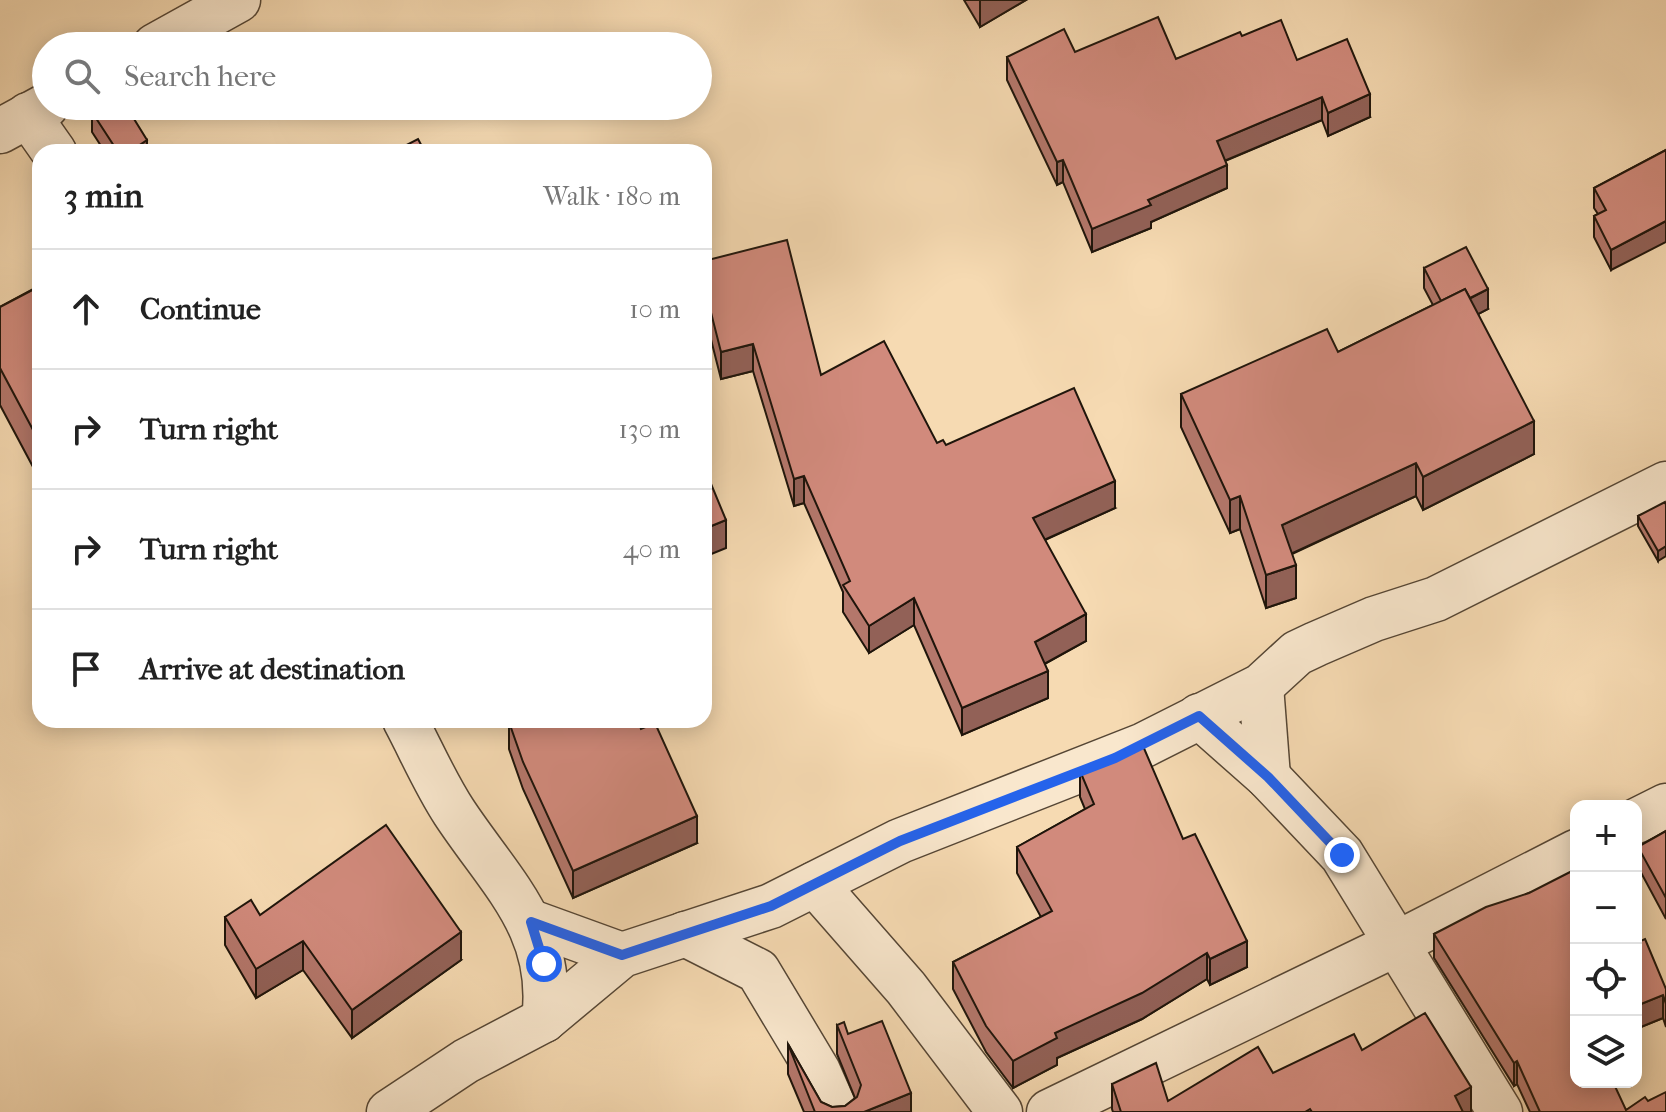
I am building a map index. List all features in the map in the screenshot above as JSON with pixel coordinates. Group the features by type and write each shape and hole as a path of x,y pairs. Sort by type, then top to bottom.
{"street":[{"path":"180,32 238,0"},
{"path":"25,117 47,144"},
{"path":"389,1112 466,1061 544,1020 622,955 771,906 900,841 1115,758 1261,686 1306,648 1374,619 1436,599 1514,557 1612,514 1666,484"},
{"path":"1261,686 1268,777"},
{"path":"1199,716 1268,777 1342,855 1500,1112"},
{"path":"409,728 453,811 531,922 544,964 547,996 544,1020"},
{"path":"1642,818 1666,806"},
{"path":"1049,1112 1398,943 1570,855"},
{"path":"815,884 906,988 1000,1112"},
{"path":"758,971 771,906"},
{"path":"531,922 622,955"},
{"path":"685,934 758,971 818,1071 836,1112"}],"building":[{"path":"1158,17 1176,59 1240,32 1242,36 1281,20 1297,60 1347,39 1370,94 1328,113 1322,97 1217,141 1227,165 1148,200 1151,205 1092,229 1063,160 1057,162 1007,57 1064,29 1075,52"},
{"path":"97,120 135,120 147,140 141,144 113,144"},
{"path":"1666,150 1666,221 1611,250 1594,216 1606,210 1594,188"},
{"path":"787,240 821,375 884,341 937,443 943,440 946,445 1074,388 1115,481 1033,518 1086,614 1035,642 1048,671 962,708 914,598 869,626 843,585 850,581 804,476 794,479 753,344 721,352 712,317 712,259"},
{"path":"1466,247 1488,289 1470,298 1465,289 1441,301 1424,268"},
{"path":"1465,289 1534,421 1423,477 1416,463 1282,525 1296,565 1266,575 1240,496 1230,500 1181,394 1327,329 1338,352"},
{"path":"32,290 32,428 0,368 0,307"},
{"path":"712,486 726,520 712,526"},
{"path":"1665,502 1666,546 1658,551 1638,516"},
{"path":"511,728 657,728 697,816 573,871 523,762"},
{"path":"1143,746 1183,839 1195,834 1247,941 1210,959 1207,953 1142,993 1055,1033 1057,1038 1013,1061 986,1026 953,962 1052,911 1017,847 1094,804 1080,771"},
{"path":"386,825 461,932 352,1010 303,941 256,969 225,917 251,900 260,915"},
{"path":"1666,831 1666,898 1642,854 1642,845"},
{"path":"1570,872 1570,1088 1616,1088 1626,1110 1645,1097 1648,1101 1666,1092 1666,1112 1540,1112 1517,1061 1514,1063 1434,934 1486,907 1529,893"},
{"path":"1645,939 1666,989 1666,1004 1663,995 1642,1004 1642,940"},
{"path":"1425,1013 1471,1087 1455,1096 1463,1112 1312,1112 1310,1109 1305,1112 1121,1112 1112,1084 1156,1063 1168,1101 1258,1047 1273,1073 1354,1034 1362,1050"},
{"path":"882,1021 911,1093 864,1112 815,1112 788,1044 821,1102 832,1107 845,1106 857,1097 861,1085 837,1025 844,1022 848,1034"}],"route":[{"path":"544,964 531,922 622,955 771,906 900,841 999,800 1115,758 1199,716 1268,777 1342,855"}]}
